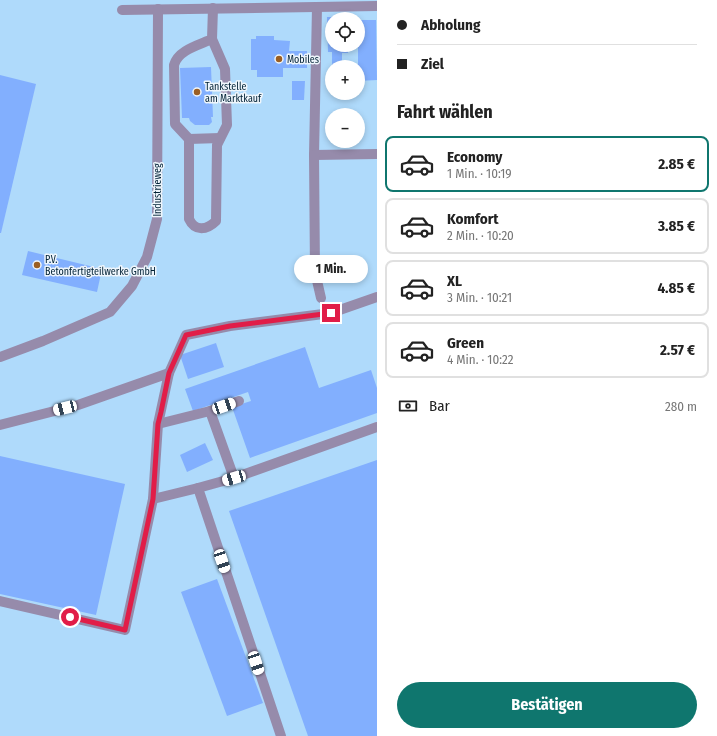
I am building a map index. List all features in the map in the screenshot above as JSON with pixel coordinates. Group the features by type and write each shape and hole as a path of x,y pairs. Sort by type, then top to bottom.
{"street":[{"path":"122,10 377,6"},
{"path":"317,7 314,155 315,272 320,298"},
{"path":"212,39 184,52 175,60 174,65 175,124 189,139 189,219 195,228 206,228 211,226 216,221 217,145 227,125 225,69 212,39 213,8"},
{"name":"Industrieweg","path":"0,357 43,341 110,312 132,286 147,257 157,219 158,9"},
{"path":"189,139 220,138"},
{"path":"314,155 377,154"},
{"path":"0,601 125,630 153,499 158,424 169,373 186,335 230,326 331,313 377,297"},
{"path":"0,425 78,405 169,373"},
{"path":"158,424 210,412 239,401"},
{"path":"210,412 234,478"},
{"path":"153,499 234,478 377,427"},
{"path":"198,488 281,736"}],"building":[{"path":"365,20 376,20 377,80 365,81 365,60 358,60 358,52 365,52"},
{"name":"Mobiles","path":"256,36 274,36 274,40 290,41 289,51 307,51 307,68 283,68 283,77 257,77 257,70 251,70 251,39 256,39"},
{"path":"332,52 348,52 342,53 342,60 332,60"},
{"name":"Tankstelle am Marktkauf","path":"211,67 212,122 209,125 195,125 189,118 182,118 180,68"},
{"path":"0,75 36,84 1,233 0,233"},
{"path":"292,81 305,81 304,100 292,100"},
{"path":"28,251 102,269 97,292 22,275"},
{"path":"216,343 224,367 188,379 180,355"},
{"path":"305,347 319,388 371,370 377,388 377,413 250,458 232,407 251,401 248,392 193,411 185,389"},
{"path":"205,443 213,460 187,472 180,455"},
{"path":"0,456 125,484 96,615 0,594"},
{"path":"377,460 377,736 308,736 229,511"},
{"path":"217,579 263,703 227,716 181,592"}],"place":[{"name":"Mobiles","path":"279,59"},
{"name":"Tankstelle am Marktkauf","path":"197,92"},
{"name":"P.V. Betonfertigteilwerke GmbH","path":"37,265"}],"route":[{"path":"70,617 125,630 153,499 158,424 169,373 186,335 230,326 331,313"}]}
